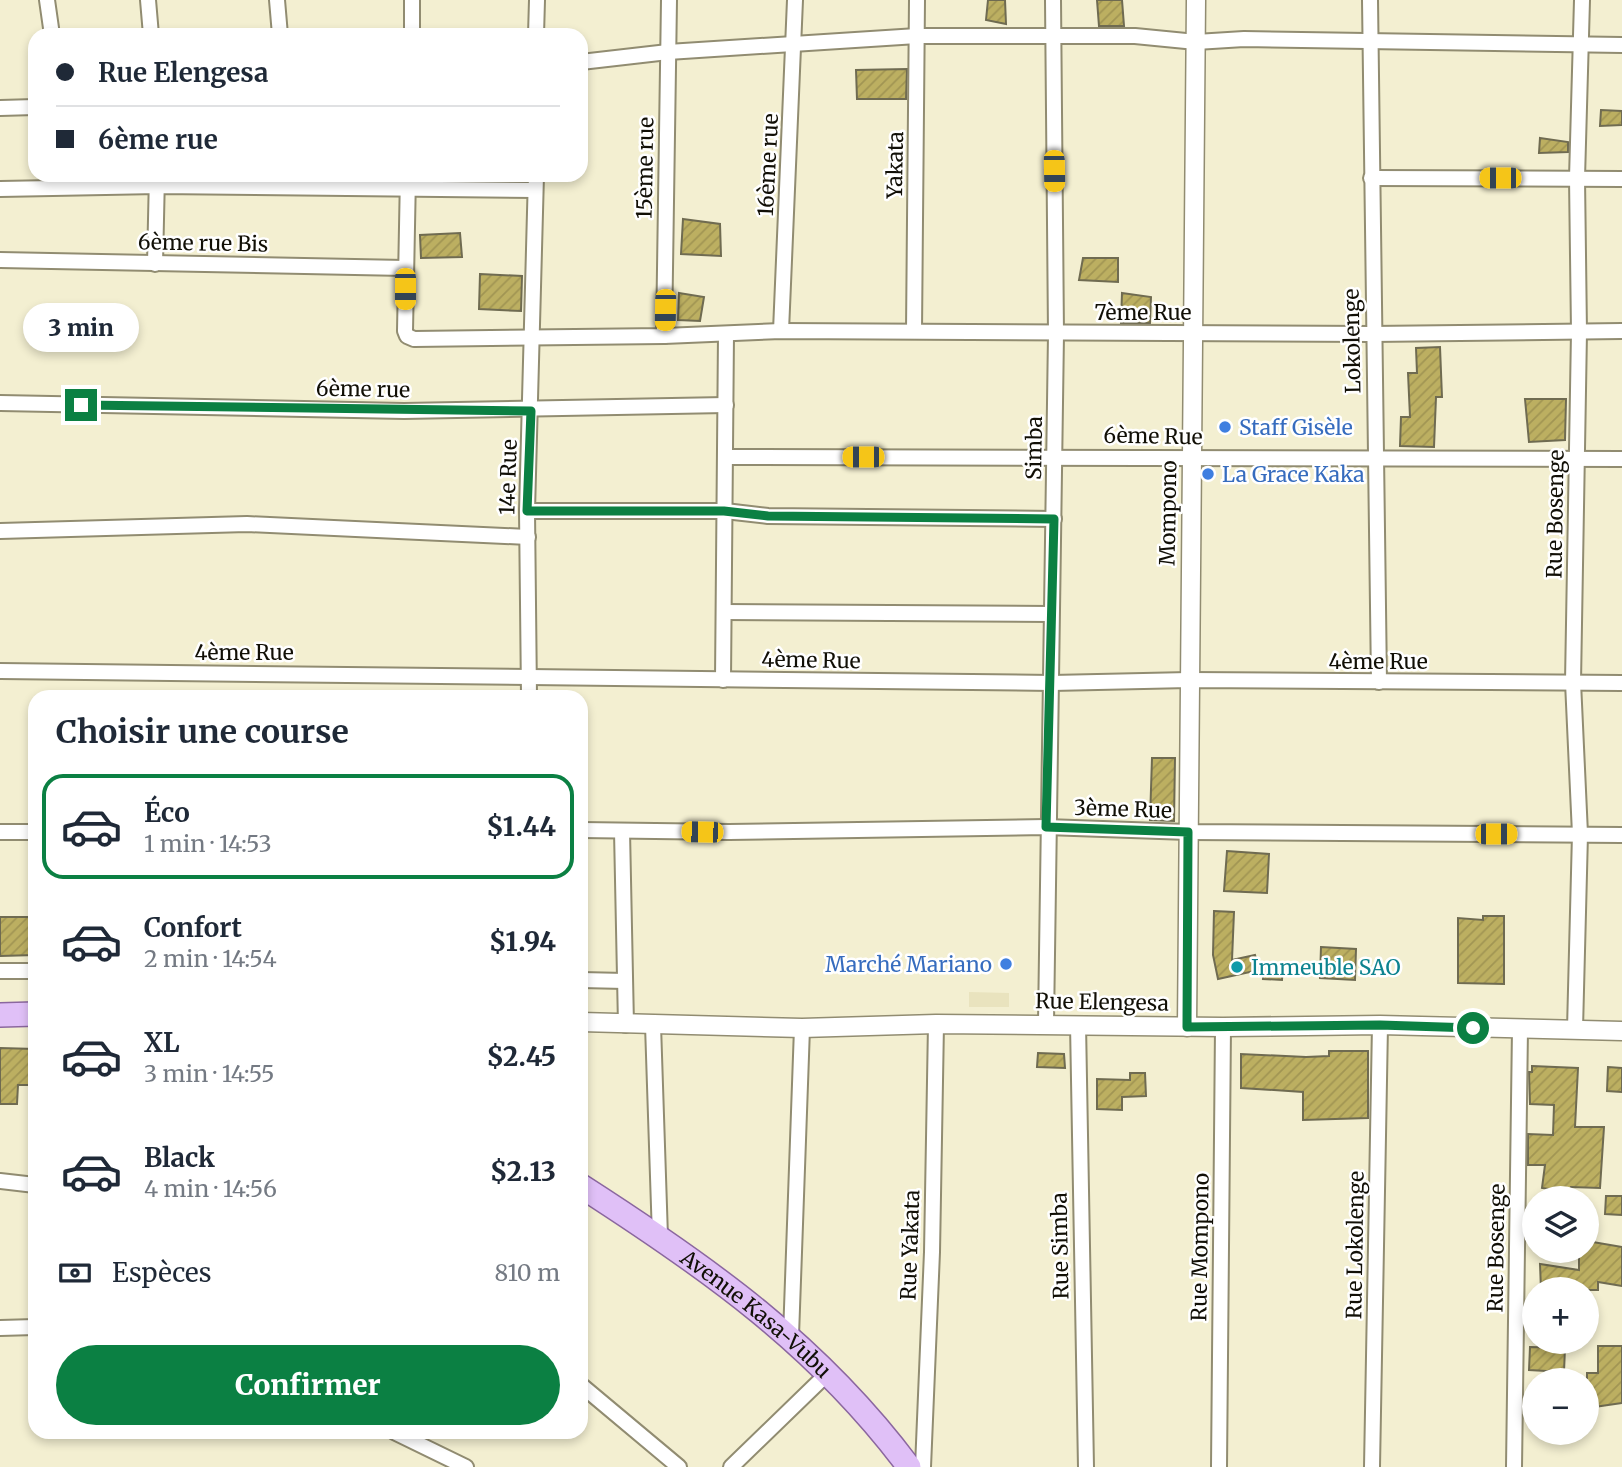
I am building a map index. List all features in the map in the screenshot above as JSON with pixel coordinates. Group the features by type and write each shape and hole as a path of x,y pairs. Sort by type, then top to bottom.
{"main road":[{"path":"0,1015 28,1014"},
{"name":"Avenue Kasa-Vubu","path":"588,1191 660,1237 791,1336 876,1423 909,1467"}],"street":[{"path":"47,0 51,28"},
{"path":"148,0 150,28"},
{"path":"277,0 279,28"},
{"path":"412,0 412,28"},
{"path":"536,28 537,0"},
{"name":"15ème rue","path":"664,336 669,0"},
{"name":"16ème rue","path":"781,331 795,0"},
{"name":"Yakata","path":"914,331 917,0"},
{"name":"Simba","path":"1045,1023 1046,827 1052,683 1056,334 1051,36 1053,0"},
{"name":"Mompono","path":"1187,1027 1196,0"},
{"name":"Lokolenge","path":"1370,0 1372,334 1379,682"},
{"name":"Rue Bosenge","path":"1576,1029 1580,834 1573,682 1581,0"},
{"path":"588,61 667,52 917,36 1135,36 1196,42 1244,39 1622,45"},
{"path":"0,108 28,107"},
{"path":"1371,178 1622,179"},
{"path":"0,188 118,182"},
{"path":"155,264 157,182"},
{"path":"405,268 408,182 536,190"},
{"name":"14e Rue","path":"529,690 527,511 536,182"},
{"name":"6ème rue Bis","path":"0,260 405,268"},
{"name":"7ème Rue","path":"405,268 405,331 407,336 414,339 664,336 781,331 1372,334 1622,331"},
{"path":"723,680 726,334"},
{"name":"6ème rue","path":"0,403 531,411 726,405"},
{"name":"6ème Rue","path":"726,457 1055,456 1374,461 1622,459"},
{"path":"527,511 724,511 781,516 1054,519"},
{"path":"0,531 247,524 528,537"},
{"path":"724,612 1051,614"},
{"name":"4ème Rue","path":"0,671 1052,683 1189,680 1622,682"},
{"name":"3ème Rue","path":"588,830 1046,827 1188,832 1622,835"},
{"path":"622,831 626,1025"},
{"path":"0,832 28,832"},
{"path":"0,971 28,971"},
{"path":"588,980 625,981"},
{"name":"Rue Elengesa","path":"588,1023 802,1028 1045,1023 1187,1027 1380,1025 1622,1031"},
{"name":"Rue Yakata","path":"923,1467 932,1252 936,1024"},
{"name":"Rue Simba","path":"1078,1024 1086,1467"},
{"path":"653,1025 660,1237"},
{"name":"Rue Lokolenge","path":"1372,1467 1380,1025"},
{"name":"Rue Mompono","path":"1219,1467 1223,1027"},
{"path":"791,1336 802,1028"},
{"name":"Rue Bosenge","path":"1514,1467 1520,1029"},
{"path":"0,1181 28,1184"},
{"path":"0,1328 28,1327"},
{"path":"731,1467 829,1372"},
{"path":"588,1391 679,1467"},
{"path":"408,1439 466,1467"}],"shaded area":[{"path":"969,992 1009,993 1009,1007 969,1007"}],"building":[{"path":"988,0 1005,0 1006,24 986,20"},
{"path":"1097,0 1122,0 1124,26 1099,26"},
{"path":"907,69 906,99 857,99 856,70"},
{"path":"1601,110 1622,111 1622,125 1600,126"},
{"path":"1540,138 1568,142 1568,152 1539,153"},
{"path":"683,219 720,224 721,256 681,254"},
{"path":"460,233 462,257 421,258 420,235"},
{"path":"1083,258 1118,258 1118,282 1079,280"},
{"path":"480,274 522,276 521,311 479,309"},
{"path":"679,293 704,297 700,321 678,320"},
{"path":"1122,293 1151,297 1150,323 1121,323"},
{"path":"1440,347 1442,397 1436,397 1434,447 1400,446 1401,417 1410,417 1408,373 1417,373 1416,348"},
{"path":"1525,399 1566,399 1565,440 1529,442"},
{"path":"1152,758 1175,758 1174,821 1150,820"},
{"path":"1227,851 1269,854 1267,893 1224,891"},
{"path":"1214,911 1234,912 1232,960 1255,955 1259,970 1218,979 1213,955"},
{"path":"1483,916 1504,916 1504,984 1458,983 1458,918 1483,920"},
{"path":"0,917 28,917 28,955 0,956"},
{"path":"1321,947 1356,949 1355,980 1320,978"},
{"path":"1264,963 1283,964 1282,980 1263,979"},
{"path":"0,1048 28,1049 28,1085 18,1085 17,1104 0,1104"},
{"path":"1329,1051 1368,1051 1368,1118 1303,1120 1303,1092 1241,1088 1241,1054 1306,1057 1329,1056"},
{"path":"1038,1053 1064,1054 1065,1068 1037,1067"},
{"path":"1532,1066 1578,1068 1575,1127 1604,1127 1600,1188 1542,1186 1545,1165 1528,1165 1528,1134 1553,1135 1554,1105 1530,1104 1529,1072 1532,1072"},
{"path":"1608,1067 1622,1068 1622,1092 1607,1091"},
{"path":"1130,1073 1145,1073 1146,1096 1122,1097 1122,1110 1097,1109 1097,1079 1130,1080"},
{"path":"1606,1196 1622,1196 1622,1215 1605,1214"},
{"path":"1599,1243 1622,1247 1622,1286 1599,1282 1599,1277 1540,1277 1540,1264 1579,1270 1579,1263 1599,1263"},
{"path":"1599,1346 1622,1346 1622,1403 1599,1406"},
{"path":"1530,1354 1565,1354 1564,1368 1529,1368"}],"place":[{"name":"Staff Gisèle","path":"1225,427"},
{"name":"La Grace Kaka","path":"1208,474"},
{"name":"Marché Mariano","path":"1006,964"},
{"name":"Immeuble SAO","path":"1237,967"}],"route":[{"path":"81,405 531,411 527,511 724,511 768,516 1054,519 1052,683 1046,827 1188,832 1187,1027 1380,1025 1473,1028"}]}
